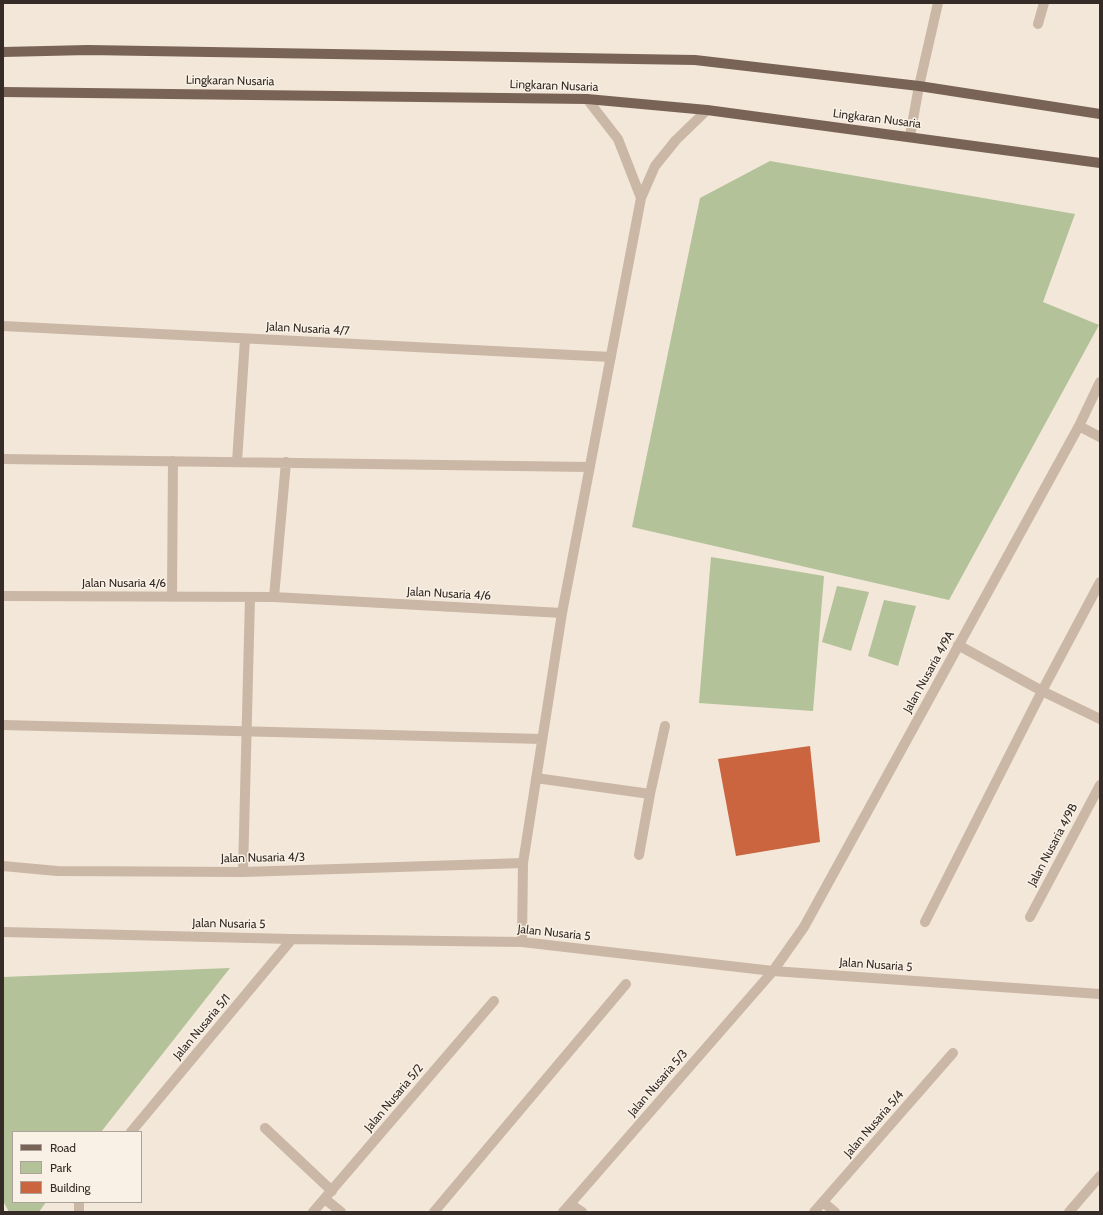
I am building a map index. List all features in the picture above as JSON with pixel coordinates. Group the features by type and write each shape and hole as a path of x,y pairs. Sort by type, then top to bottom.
{"main road":[{"path":"3,52 88,50 695,60 919,86 1100,114"},
{"name":"Lingkaran Nusaria","path":"3,92 587,99 707,110 910,136 1100,163"}],"street":[{"path":"910,136 919,86 938,3"},
{"path":"1038,24 1044,3"},
{"path":"587,99 618,139 641,198"},
{"path":"522,942 523,863 562,613 641,198 655,166 676,140 707,110"},
{"name":"Jalan Nusaria 4/7","path":"3,326 611,357"},
{"path":"237,462 245,339"},
{"name":"Jalan Nusaria 4/9A","path":"773,971 804,927 1079,426 1100,382"},
{"path":"1079,426 1100,437"},
{"path":"3,458 590,467"},
{"path":"172,596 173,461"},
{"path":"274,597 286,462"},
{"path":"924,922 1042,691 1100,582"},
{"name":"Jalan Nusaria 4/6","path":"3,596 274,597 562,613"},
{"path":"243,872 250,597"},
{"path":"958,645 1042,691 1100,719"},
{"path":"3,724 542,739"},
{"path":"639,855 650,794 665,726"},
{"path":"536,778 650,794"},
{"name":"Jalan Nusaria 4/9B","path":"1030,917 1100,785"},
{"name":"Jalan Nusaria 4/3","path":"3,866 57,871 243,872 523,863"},
{"name":"Jalan Nusaria 5","path":"3,932 292,939 522,942 773,971 1100,994"},
{"name":"Jalan Nusaria 5/1","path":"132,1131 292,939"},
{"name":"Jalan Nusaria 5/3","path":"563,1212 773,971"},
{"path":"434,1212 626,984"},
{"name":"Jalan Nusaria 5/2","path":"313,1212 494,1001"},
{"name":"Jalan Nusaria 5/4","path":"814,1212 953,1053"},
{"path":"265,1128 332,1191"},
{"path":"1069,1212 1100,1176"},
{"path":"325,1199 341,1212"},
{"path":"823,1202 835,1212"},
{"path":"570,1204 582,1212"}],"green space":[{"path":"770,161 1075,214 1043,302 1099,325 949,600 632,527 700,198"},
{"path":"711,557 824,576 813,711 699,703"},
{"path":"837,586 869,592 851,651 822,642"},
{"path":"884,600 916,606 898,666 868,656"},
{"path":"230,968 102,1131 12,1131 12,1203 45,1203 39,1212 9,1212 3,1201 3,977"}],"building":[{"path":"810,746 820,842 736,856 718,759"}]}
